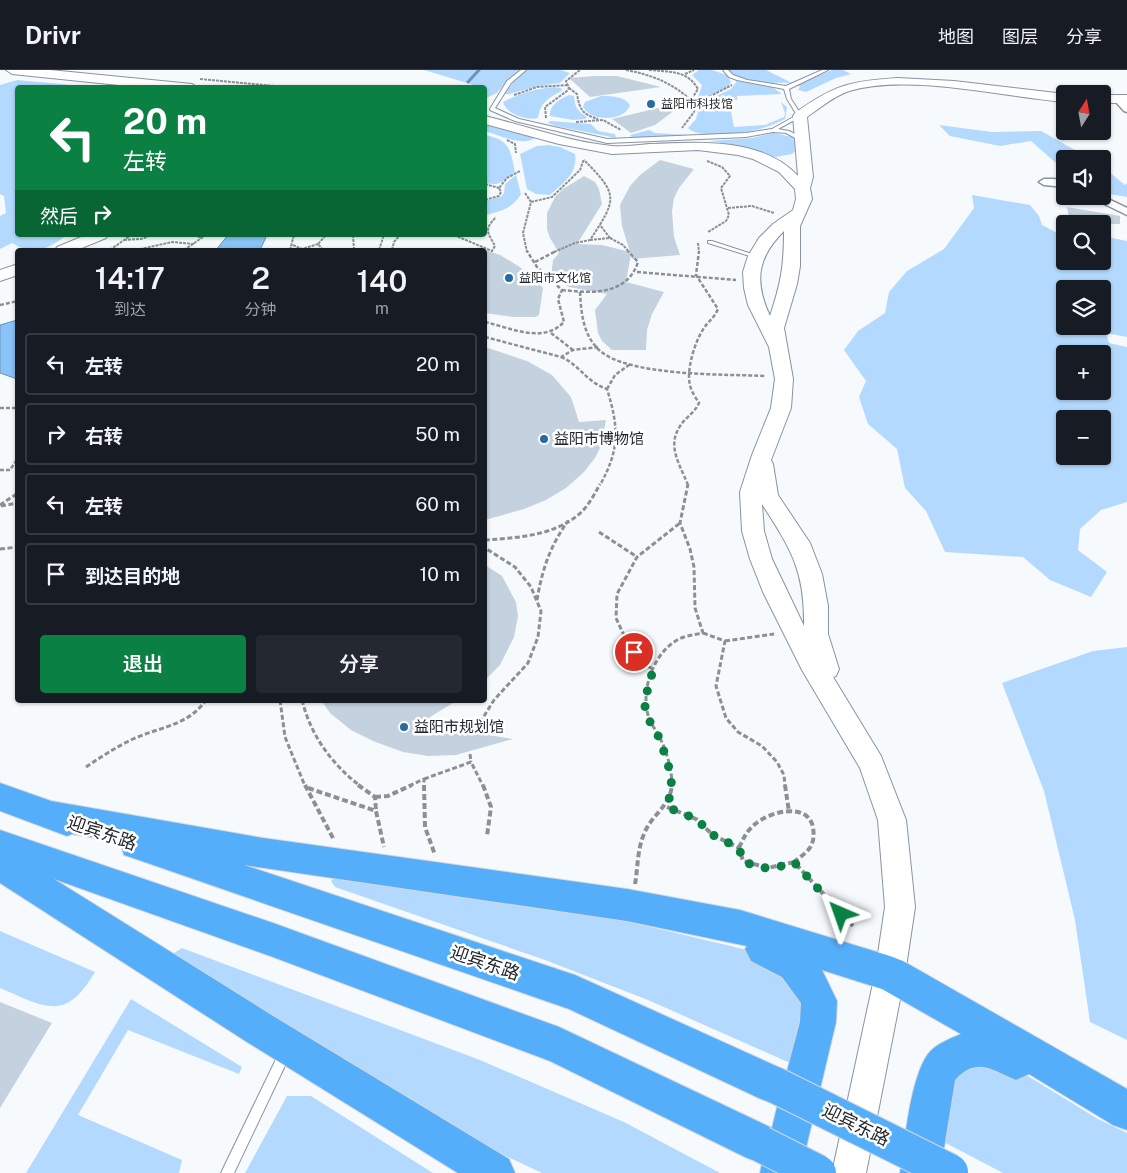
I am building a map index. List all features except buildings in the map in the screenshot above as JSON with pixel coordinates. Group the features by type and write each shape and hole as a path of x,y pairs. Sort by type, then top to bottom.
{"highway":[{"name":"迎宾东路","path":"0,798 575,993 775,1085 941,1173"},
{"path":"50,815 263,853 474,882 631,895 890,974 1068,1075 1127,1111"},
{"path":"0,845 273,940 560,1046 771,1158 818,1173"},
{"path":"0,864 482,1169"},
{"path":"631,895 777,954 795,964 810,984 819,1001 818,1022 771,1158"},
{"path":"941,1173 934,1089 940,1069 953,1057 972,1049 991,1048 1127,1116"}],"street":[{"path":"12,70 155,85"},
{"path":"70,76 108,70"},
{"path":"150,70 163,85"},
{"path":"849,1173 890,974 900,907 892,820 872,764 811,662 775,592 761,559 753,530 751,492 762,455 781,408 784,379 775,328 789,284 792,266 792,226 804,199 802,188 806,177 800,116 839,91 880,80 926,80 1056,97"},
{"path":"174,85 195,83"},
{"path":"1111,101 1124,103"},
{"path":"487,120 530,127 590,147 612,150 717,147 738,151 768,160 784,169 802,188"},
{"path":"768,160 788,159 803,146"},
{"path":"1044,182 1056,182"},
{"path":"1111,204 1127,212"},
{"path":"778,347 763,323 751,290 751,276 756,256 773,233 798,213"},
{"path":"58,248 74,237"},
{"path":"67,248 95,237"},
{"path":"0,276 15,270"},
{"path":"762,455 768,496 799,543 811,574 816,606 816,634 848,724"}],"lane":[{"path":"524,70 509,82 492,109 530,127 607,141 701,138 746,135 773,130 800,116 789,99 786,88"},
{"path":"725,70 732,77 786,88 826,70"},
{"path":"773,130 787,132 803,146"},
{"path":"710,242 756,256"},
{"path":"227,1173 288,1046"}],"path":[{"path":"569,70 578,70"},
{"path":"578,70 566,81 568,87 577,94 580,110 586,115 608,120 623,132 624,141"},
{"path":"626,70 666,80 695,104"},
{"path":"649,70 686,74 694,70"},
{"path":"686,74 693,80 698,89 691,100"},
{"path":"695,104 727,89 733,82 732,77"},
{"path":"195,83 235,85"},
{"path":"497,101 537,87 568,87"},
{"path":"546,118 545,107 551,100 566,93 568,87"},
{"path":"695,104 690,120 679,130 701,138"},
{"path":"530,127 546,118 554,120"},
{"path":"571,122 599,119"},
{"path":"504,138 515,144 516,153"},
{"path":"531,202 552,197 580,170 584,160 584,151"},
{"path":"701,158 722,167 730,176 721,188 729,215 726,221 700,237 700,255 696,268 698,278 718,310 713,320 700,334 698,345 692,355 689,371 690,386 698,404 696,410 679,427 676,434 674,451 688,486 680,523 690,549 694,567 695,608 703,633"},
{"path":"584,160 607,182 611,190 610,210 590,240"},
{"path":"499,188 507,178 520,171"},
{"path":"487,185 499,188"},
{"path":"487,199 499,196 501,192 499,188"},
{"path":"525,193 531,202 523,236 525,248 545,278 562,290 600,292 632,279 637,272 638,262 632,253 623,244 610,238 600,225"},
{"path":"728,208 752,206 778,214"},
{"path":"487,229 496,217"},
{"path":"487,234 495,246 492,251 487,250"},
{"path":"113,248 128,237"},
{"path":"124,240 141,240 148,237"},
{"path":"294,237 292,246 297,248"},
{"path":"307,248 318,244 324,237"},
{"path":"392,248 398,237"},
{"path":"462,237 482,248"},
{"path":"187,248 202,238"},
{"path":"535,262 578,241 610,238"},
{"path":"145,248 172,242 194,244"},
{"path":"318,244 321,248"},
{"path":"637,272 738,280"},
{"path":"487,322 539,335 551,333 560,329 564,322 558,299 562,290"},
{"path":"580,292 582,316 588,335 604,354 629,364 689,371 766,376"},
{"path":"0,306 15,302"},
{"path":"551,333 573,350"},
{"path":"487,338 570,360 595,385 607,389"},
{"path":"561,357 573,350 598,348"},
{"path":"487,540 517,538 549,530 578,516 595,494 610,468 618,443 616,419 607,389 615,375 629,364"},
{"path":"0,408 15,408"},
{"path":"0,470 10,470 15,462"},
{"path":"0,505 15,495"},
{"path":"0,505 15,503"},
{"path":"537,601 544,561 552,542 568,521"},
{"path":"653,670 641,663 627,642 616,618 615,606 618,594 637,557 680,523"},
{"path":"599,532 637,557"},
{"path":"0,549 15,547"},
{"path":"476,729 494,700 528,663 538,637 542,611 531,587 515,567 487,549"},
{"path":"631,895 644,833 654,818 667,807 672,787 669,768 660,739 649,720 644,703 653,670 664,650 675,641 703,633 726,641 774,634"},
{"path":"726,641 716,686 726,718 738,732 762,746 777,762 784,775 789,812"},
{"path":"86,768 110,751 133,739 189,720 204,703"},
{"path":"280,703 280,716 296,766 335,842"},
{"path":"303,703 316,738 332,760 354,783 375,797 388,796 424,779 471,762"},
{"path":"470,754 471,762 482,782 491,807 487,836"},
{"path":"424,779 422,813 426,838 436,856"},
{"path":"308,788 376,811"},
{"path":"375,797 376,811 385,849"},
{"path":"667,807 696,819 713,835 739,848"},
{"path":"789,812 799,812 808,818 814,827 814,840 809,849 794,862 778,868 760,868 743,861 739,848 741,837 748,828 763,817 774,813 789,812"},
{"path":"794,862 853,926"}],"shaded area":[{"path":"424,70 521,70 508,79 497,93 487,98 487,85 473,85"},
{"path":"527,70 561,70 570,73 560,83 505,94 516,78"},
{"path":"699,70 712,70 727,75 731,82 728,87 697,101 702,85 692,75"},
{"path":"728,70 766,70 792,83 749,81 741,79"},
{"path":"832,70 843,70 851,74 836,78 806,92 798,90 800,86 796,85"},
{"path":"17,80 71,85 15,85 15,237 64,237 45,248 22,248 12,243 0,249 0,216 6,213 4,196 0,194 0,85"},
{"path":"737,81 772,87 782,94 737,96 737,100 717,100 712,98 731,89"},
{"path":"554,87 561,88 562,91 543,104 538,118 518,116 508,110 503,102 528,92"},
{"path":"569,95 574,96 577,108 587,117 585,119 573,120 550,116 553,106"},
{"path":"601,96 621,98 630,105 622,115 615,117 600,117 587,112 583,107 585,102"},
{"path":"709,99 729,102 734,127 765,125 784,117 785,113 781,102 787,107 785,119 763,128 746,132 713,135 694,132 688,128 696,119 699,108"},
{"path":"550,121 591,124 598,131 615,134 616,138 556,126 548,123"},
{"path":"939,125 992,132 1041,131 1075,150 1056,150 1056,163 1031,141 1000,146 950,136"},
{"path":"487,126 535,138 524,141 487,132"},
{"path":"649,130 655,133 688,135 632,138 630,135"},
{"path":"773,133 793,137 796,150 792,154 776,157 750,148 709,141 752,138"},
{"path":"487,136 500,140 508,147 515,172 498,183 487,183"},
{"path":"537,146 560,147 575,154 574,167 568,178 550,195 536,194 527,189 520,154"},
{"path":"1111,174 1125,185 1127,183 1127,197 1111,194"},
{"path":"516,175 521,194 506,209 487,214 487,200 501,197 504,193 505,184"},
{"path":"972,195 1030,205 1039,216 1042,225 1056,232 1056,270 1111,270 1111,238 1127,241 1127,337 1111,334 1111,280 1056,280 1056,335 1107,335 1109,343 1127,347 1127,502 1101,510 1080,529 1078,550 1107,572 1091,597 1050,580 1023,557 945,552 926,511 905,488 897,449 868,424 859,397 866,381 844,350 858,331 885,313 889,292 907,271 944,249 974,208"},
{"path":"226,237 266,237 261,248 218,248"},
{"path":"15,321 15,378 0,373 0,325"},
{"path":"1127,647 1127,1040 1090,1022 1075,920 1044,791 1002,683 1093,651"},
{"path":"337,874 555,904 764,954 806,988 799,1067 648,1000 545,960 335,887 331,881"},
{"path":"0,931 95,972 74,999 64,1004 42,1005 16,995 0,988"},
{"path":"182,948 480,1060 624,1122 720,1173 542,1173 470,1139 175,961 174,953"},
{"path":"131,999 242,1067 239,1074 128,1030 78,1115 182,1160 179,1173 26,1173"},
{"path":"968,1060 1013,1067 1098,1119 1127,1133 1127,1173 1003,1173 936,1138 944,1089"},
{"path":"287,1096 311,1096 433,1173 245,1173"}],"waterway":[{"path":"468,82 479,70"}],"place":[{"name":"益阳市科技馆","path":"651,104"},
{"name":"益阳市文化馆","path":"509,278"},
{"name":"益阳市博物馆","path":"544,439"},
{"name":"益阳市规划馆","path":"404,727"}],"route":[{"path":"634,652 641,663 653,670 644,703 649,720 660,739 669,768 672,787 667,807 696,819 713,835 739,848 743,861 760,868 778,868 794,862 841,914"}]}
